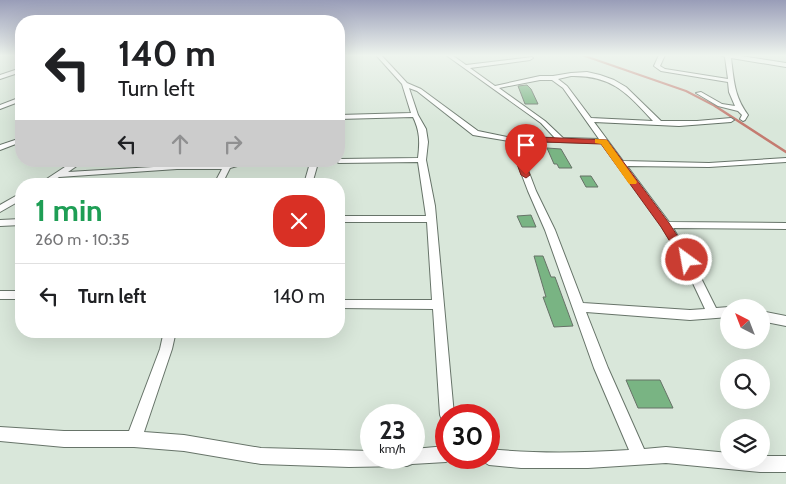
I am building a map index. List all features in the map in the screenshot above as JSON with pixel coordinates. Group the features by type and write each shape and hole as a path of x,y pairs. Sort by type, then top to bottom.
{"street":[{"path":"399,78 405,84 419,90 476,133 512,139 604,141"},
{"path":"479,78 543,122 561,140"},
{"path":"493,88 540,78 553,78 570,94 618,163 666,225 687,260 712,312"},
{"path":"604,78 623,88 658,122"},
{"path":"711,78 732,81"},
{"path":"731,78 736,105 745,115 743,119"},
{"path":"405,84 415,115 422,129 424,142 422,160 427,178 446,404"},
{"path":"699,93 720,104 742,110"},
{"path":"2,105 13,102"},
{"path":"345,116 415,115"},
{"path":"589,120 658,122 718,122 731,120"},
{"path":"512,139 580,307 601,368 638,455"},
{"path":"0,148 15,142"},
{"path":"345,161 422,160"},
{"path":"618,163 708,164 786,160"},
{"path":"53,178 71,167"},
{"path":"58,175 177,167"},
{"path":"0,209 15,200"},
{"path":"345,219 431,219"},
{"path":"0,223 15,222"},
{"path":"666,225 786,226"},
{"path":"0,294 15,295"},
{"path":"345,304 437,305"},
{"path":"580,307 690,315 720,312"},
{"path":"770,317 786,320"},
{"path":"134,439 168,338"},
{"path":"0,434 64,439 134,439 184,444 260,456 360,459"},
{"path":"500,458 588,460 638,455 666,455 760,464 786,464"}],"building":[{"path":"527,85 538,104 525,104 518,86"},
{"path":"547,148 561,149 572,168 559,168 557,164 554,164"},
{"path":"580,176 591,176 598,187 586,187"},
{"path":"531,215 536,227 522,227 517,216"},
{"path":"534,256 543,256 551,277 555,277 573,326 554,327 543,297 546,297"},
{"path":"626,380 660,380 673,408 638,408"}],"waterway":[{"path":"647,78 686,91 717,107"},
{"path":"715,106 786,152"}],"slow traffic":[{"path":"598,141 604,141 632,182"}],"route":[{"path":"526,175 512,139 604,141 642,196 666,225 687,260"}]}
